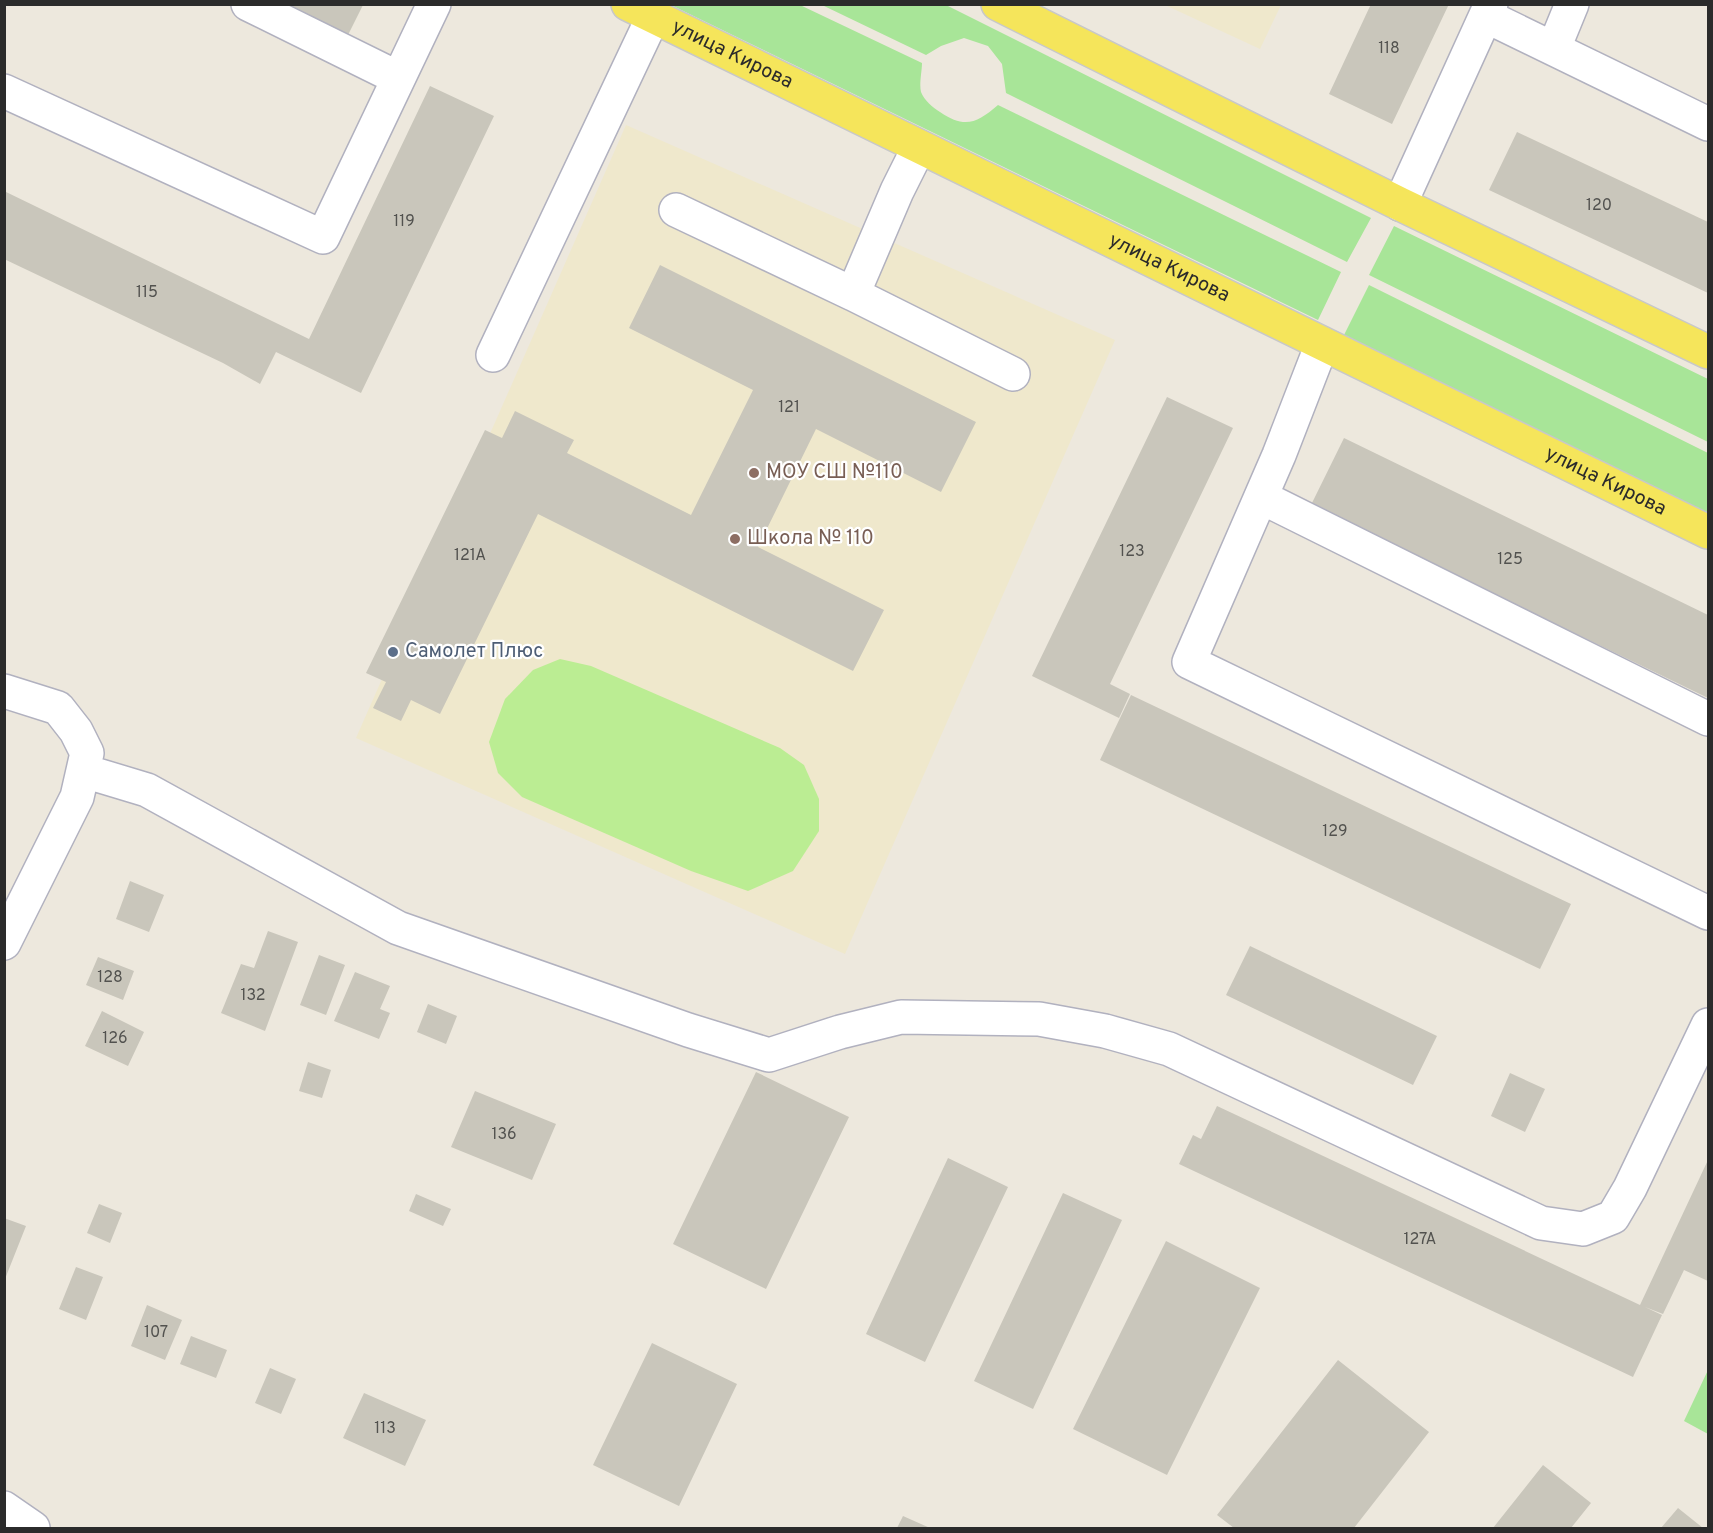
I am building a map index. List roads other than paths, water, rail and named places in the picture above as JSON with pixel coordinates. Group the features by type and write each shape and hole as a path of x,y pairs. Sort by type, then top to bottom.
{"main road":[{"path":"998,4 1400,204 1708,352"},
{"name":"улица Кирова","path":"641,11 1708,532"}],"street":[{"path":"248,4 398,78"},
{"path":"4,91 323,237 434,4"},
{"path":"1554,48 1572,4"},
{"path":"1400,204 1489,10 1554,48 1708,124"},
{"path":"493,355 641,11"},
{"path":"852,294 919,147"},
{"path":"676,210 1013,374"},
{"path":"1322,344 1261,497 1189,662 1708,913"},
{"path":"1261,497 1708,719"},
{"path":"4,691 57,708 76,731 86,762 77,797 4,943"},
{"path":"86,762 147,790 398,928 688,1030 769,1055 840,1032 901,1017 1040,1019 1105,1031 1169,1049 1541,1223 1583,1230 1613,1217 1630,1188 1708,1025"},
{"path":"4,1508 33,1528"}],"place":[{"name":"МОУ СШ №110","path":"754,473"},
{"name":"Школа № 110","path":"735,539"},
{"name":"Самолет Плюс","path":"393,652"}]}
